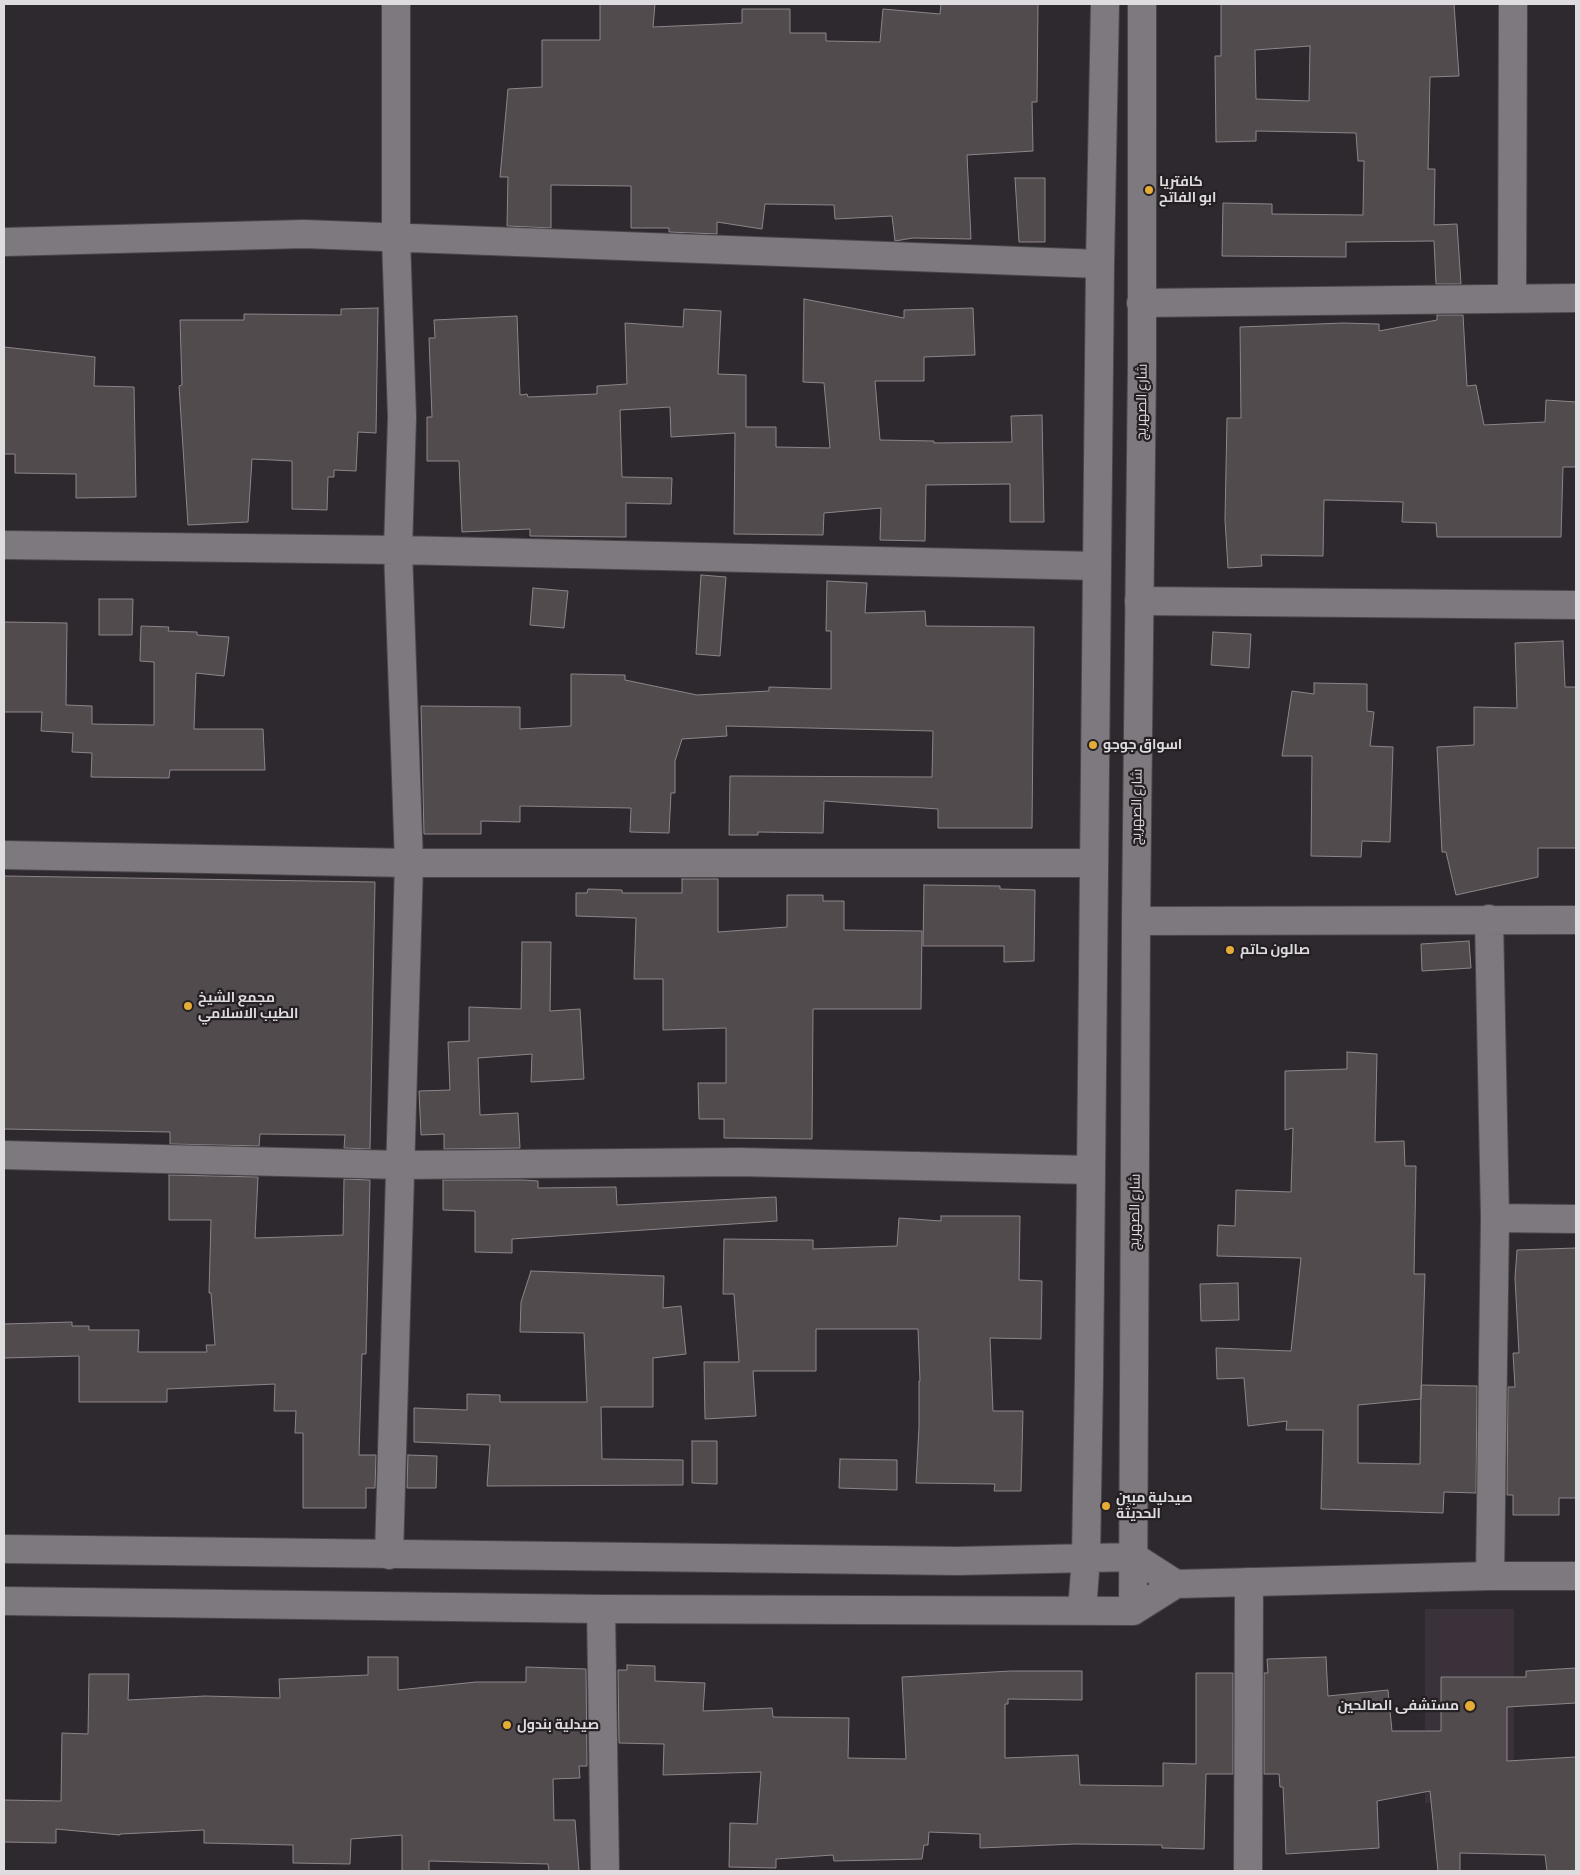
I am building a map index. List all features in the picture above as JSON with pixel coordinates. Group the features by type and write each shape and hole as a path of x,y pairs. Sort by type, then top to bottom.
{"street":[{"path":"389,1555 410,863 398,550 402,417 396,238 396,4"},
{"path":"1082,1610 1086,1558 1095,932 1094,863 1100,264 1105,4"},
{"name":"شارع الصهريج","path":"1133,1611 1142,4"},
{"path":"1512,297 1513,4"},
{"path":"4,242 304,234 1100,264"},
{"path":"1141,304 1512,297 1576,298"},
{"path":"4,545 398,550 1097,566"},
{"path":"1139,601 1576,605"},
{"path":"4,855 410,863 1094,863"},
{"path":"1489,919 1495,1218 1490,1576"},
{"path":"1136,920 1576,920"},
{"path":"4,1155 401,1165 739,1162 1091,1170"},
{"path":"1495,1218 1576,1219"},
{"path":"4,1550 948,1561 1134,1557 1176,1584"},
{"path":"4,1601 601,1609 1133,1611 1176,1584 1490,1576 1576,1576"},
{"path":"1248,1871 1249,1582"},
{"path":"601,1609 605,1871"}],"shaded area":[{"name":"مستشفى الصالحين","path":"1425,1609 1514,1609 1514,1803 1425,1803"}],"building":[{"path":"600,4 655,4 653,27 742,23 742,9 790,9 790,33 826,33 826,41 880,42 883,9 940,14 941,4 1038,4 1037,102 1032,102 1033,151 967,155 971,239 913,238 895,241 892,216 835,219 834,205 765,204 762,229 717,222 717,234 669,232 669,228 631,228 631,186 551,185 551,228 507,226 508,177 500,177 508,89 542,87 542,40 600,40"},
{"path":"1221,4 1454,4 1459,76 1430,77 1428,169 1435,169 1434,225 1457,224 1461,284 1436,284 1434,241 1346,242 1346,257 1222,256 1223,203 1272,204 1272,214 1363,215 1364,161 1358,161 1356,133 1256,131 1256,141 1216,142 1215,56 1221,56","holes":["1310,46 1309,101 1256,99 1255,50"]},
{"path":"1015,178 1045,178 1045,242 1019,242"},
{"path":"804,299 904,318 904,310 973,308 975,355 924,357 924,381 875,381 880,440 934,441 934,443 1012,442 1011,416 1042,415 1044,522 1010,522 1010,484 926,485 925,541 880,540 881,508 824,513 823,535 734,534 735,433 671,437 670,407 620,410 622,477 672,478 671,504 626,503 626,537 530,536 530,529 462,532 459,461 427,461 427,417 432,417 429,338 435,338 434,320 517,316 520,395 527,394 528,397 597,394 597,386 627,384 625,323 683,327 684,309 721,311 718,374 746,375 746,427 776,427 776,447 830,448 824,383 803,382"},
{"path":"378,308 376,433 358,432 356,471 334,470 334,477 328,477 327,510 292,509 292,461 252,459 248,522 188,525 179,386 182,385 180,320 244,320 244,314 341,315 341,309"},
{"path":"1437,315 1463,315 1467,386 1476,385 1484,425 1545,422 1546,400 1576,402 1576,467 1563,467 1561,537 1437,537 1436,523 1402,522 1403,502 1324,500 1323,556 1261,555 1262,566 1228,568 1225,520 1227,418 1241,418 1240,327 1343,323 1379,324 1379,331 1437,320"},
{"path":"4,347 95,357 94,386 134,387 136,497 76,498 76,474 15,473 15,454 4,454"},
{"path":"701,575 726,577 720,656 696,654"},
{"path":"827,581 867,583 865,613 925,611 926,626 1034,627 1032,828 938,828 938,809 824,801 823,833 758,832 758,835 729,835 730,776 932,777 933,731 726,726 727,736 682,739 675,761 675,793 671,793 669,833 630,832 631,808 520,806 520,822 481,821 481,834 424,834 421,706 520,707 520,729 571,726 571,674 625,675 625,680 697,695 769,691 769,687 831,689 831,631 826,631"},
{"path":"533,588 568,591 564,628 530,625"},
{"path":"99,599 133,599 132,635 99,635"},
{"path":"4,622 67,623 66,705 92,706 92,724 154,725 154,662 140,661 141,626 169,627 168,631 197,632 197,635 229,637 224,676 196,673 194,729 263,729 265,770 170,770 169,778 91,777 92,753 72,752 73,733 41,731 42,712 4,712"},
{"path":"1213,632 1251,634 1249,668 1211,665"},
{"path":"1563,641 1565,687 1576,687 1576,848 1538,848 1538,877 1456,895 1446,852 1442,852 1437,747 1474,745 1474,707 1517,708 1515,643"},
{"path":"1314,683 1367,684 1367,711 1374,712 1370,746 1393,747 1390,842 1362,841 1361,857 1311,856 1312,756 1282,756 1292,691 1314,694"},
{"name":"مجمع الشيخ الطيب الاسلامي","path":"4,876 375,882 370,1149 344,1148 345,1135 260,1134 259,1146 170,1144 170,1132 4,1129"},
{"path":"682,879 718,879 718,932 787,927 787,895 823,895 823,901 844,901 844,930 922,931 921,1009 813,1009 812,1139 724,1138 724,1119 699,1119 698,1083 726,1083 726,1028 663,1030 663,979 634,979 636,918 576,916 576,893 587,893 588,889 622,890 622,893 682,893"},
{"path":"924,885 1000,886 1000,889 1035,890 1034,961 1004,962 1004,946 923,946"},
{"path":"1469,941 1471,968 1422,971 1421,944"},
{"path":"522,942 551,942 550,1011 580,1009 584,1079 531,1082 532,1054 478,1058 480,1115 518,1113 520,1148 444,1149 444,1134 421,1135 419,1091 450,1090 448,1042 469,1041 469,1007 521,1009"},
{"path":"1347,1052 1377,1054 1375,1142 1404,1141 1405,1166 1416,1166 1414,1274 1425,1274 1421,1385 1477,1386 1476,1493 1444,1492 1443,1513 1321,1509 1323,1430 1286,1430 1287,1421 1248,1426 1244,1378 1217,1379 1216,1348 1291,1351 1301,1258 1217,1256 1218,1225 1235,1226 1236,1190 1291,1192 1293,1128 1285,1130 1285,1071 1347,1069","holes":["1421,1399 1420,1464 1358,1463 1358,1405"]},
{"path":"169,1175 258,1177 255,1238 343,1235 344,1179 370,1180 366,1354 362,1354 359,1455 376,1455 375,1488 366,1488 366,1508 303,1508 303,1433 295,1433 296,1411 274,1411 275,1384 167,1389 167,1402 79,1402 79,1356 4,1358 4,1324 72,1322 72,1326 89,1326 89,1330 139,1330 138,1352 207,1352 206,1345 215,1345 211,1293 209,1293 211,1220 169,1220"},
{"path":"443,1180 538,1181 538,1188 616,1187 617,1205 776,1197 777,1221 512,1239 512,1253 475,1252 475,1211 443,1210"},
{"path":"941,1216 1020,1216 1019,1280 1042,1281 1041,1339 990,1338 993,1411 1023,1411 1021,1491 994,1491 995,1484 916,1483 920,1381 918,1329 816,1329 816,1371 753,1371 756,1416 705,1419 704,1362 739,1362 734,1294 723,1294 724,1239 813,1240 813,1249 897,1246 899,1218 941,1221"},
{"path":"1576,1248 1576,1498 1559,1498 1559,1515 1513,1515 1513,1495 1507,1495 1508,1387 1515,1387 1513,1353 1519,1353 1515,1278 1517,1250"},
{"path":"531,1271 664,1276 663,1308 681,1306 686,1354 653,1358 653,1407 601,1407 602,1459 683,1460 683,1485 487,1486 490,1445 414,1442 414,1408 467,1410 467,1394 500,1395 500,1402 587,1402 584,1333 520,1332 521,1302"},
{"path":"1238,1283 1239,1320 1201,1321 1200,1284"},
{"path":"692,1441 717,1441 717,1484 692,1483"},
{"path":"408,1455 437,1456 436,1488 407,1488"},
{"path":"840,1459 897,1460 897,1490 839,1488"},
{"path":"368,1657 398,1657 398,1690 476,1682 526,1682 526,1667 586,1669 587,1766 579,1766 580,1778 553,1779 554,1820 575,1820 579,1871 549,1871 548,1864 429,1861 429,1871 402,1871 402,1835 351,1839 350,1864 293,1863 293,1845 204,1843 204,1830 120,1835 56,1829 56,1843 4,1842 4,1800 61,1801 62,1733 88,1734 89,1674 129,1674 128,1700 205,1696 280,1698 279,1679 368,1675"},
{"path":"1326,1657 1328,1696 1388,1690 1392,1731 1441,1731 1441,1677 1526,1677 1526,1671 1576,1668 1576,1703 1507,1707 1507,1761 1576,1757 1576,1871 1547,1871 1545,1855 1460,1853 1460,1871 1438,1871 1430,1791 1377,1801 1379,1848 1286,1854 1283,1787 1280,1787 1279,1774 1264,1774 1264,1673 1268,1673 1267,1659"},
{"path":"627,1665 655,1666 655,1681 705,1683 703,1711 772,1708 773,1717 849,1718 848,1758 906,1759 902,1677 1011,1671 1082,1671 1082,1700 1008,1699 1008,1704 1005,1704 1005,1758 1078,1755 1080,1785 1163,1786 1163,1763 1196,1764 1196,1673 1233,1673 1233,1774 1206,1774 1204,1849 1162,1848 1162,1845 1075,1844 980,1848 980,1834 929,1832 928,1845 924,1845 922,1859 834,1861 833,1855 776,1859 776,1868 729,1867 730,1823 757,1824 761,1772 663,1775 664,1744 619,1743 618,1670 627,1670"}],"place":[{"name":"كافتريا ابو الفاتح","path":"1149,190"},
{"name":"اسواق جوجو","path":"1093,745"},
{"name":"صالون حاتم","path":"1230,950"},
{"name":"مجمع الشيخ الطيب الاسلامي","path":"188,1006"},
{"name":"صيدلية مبين الحديثة","path":"1106,1506"},
{"name":"مستشفى الصالحين","path":"1470,1706"},
{"name":"صيدلية بندول","path":"507,1725"}]}
